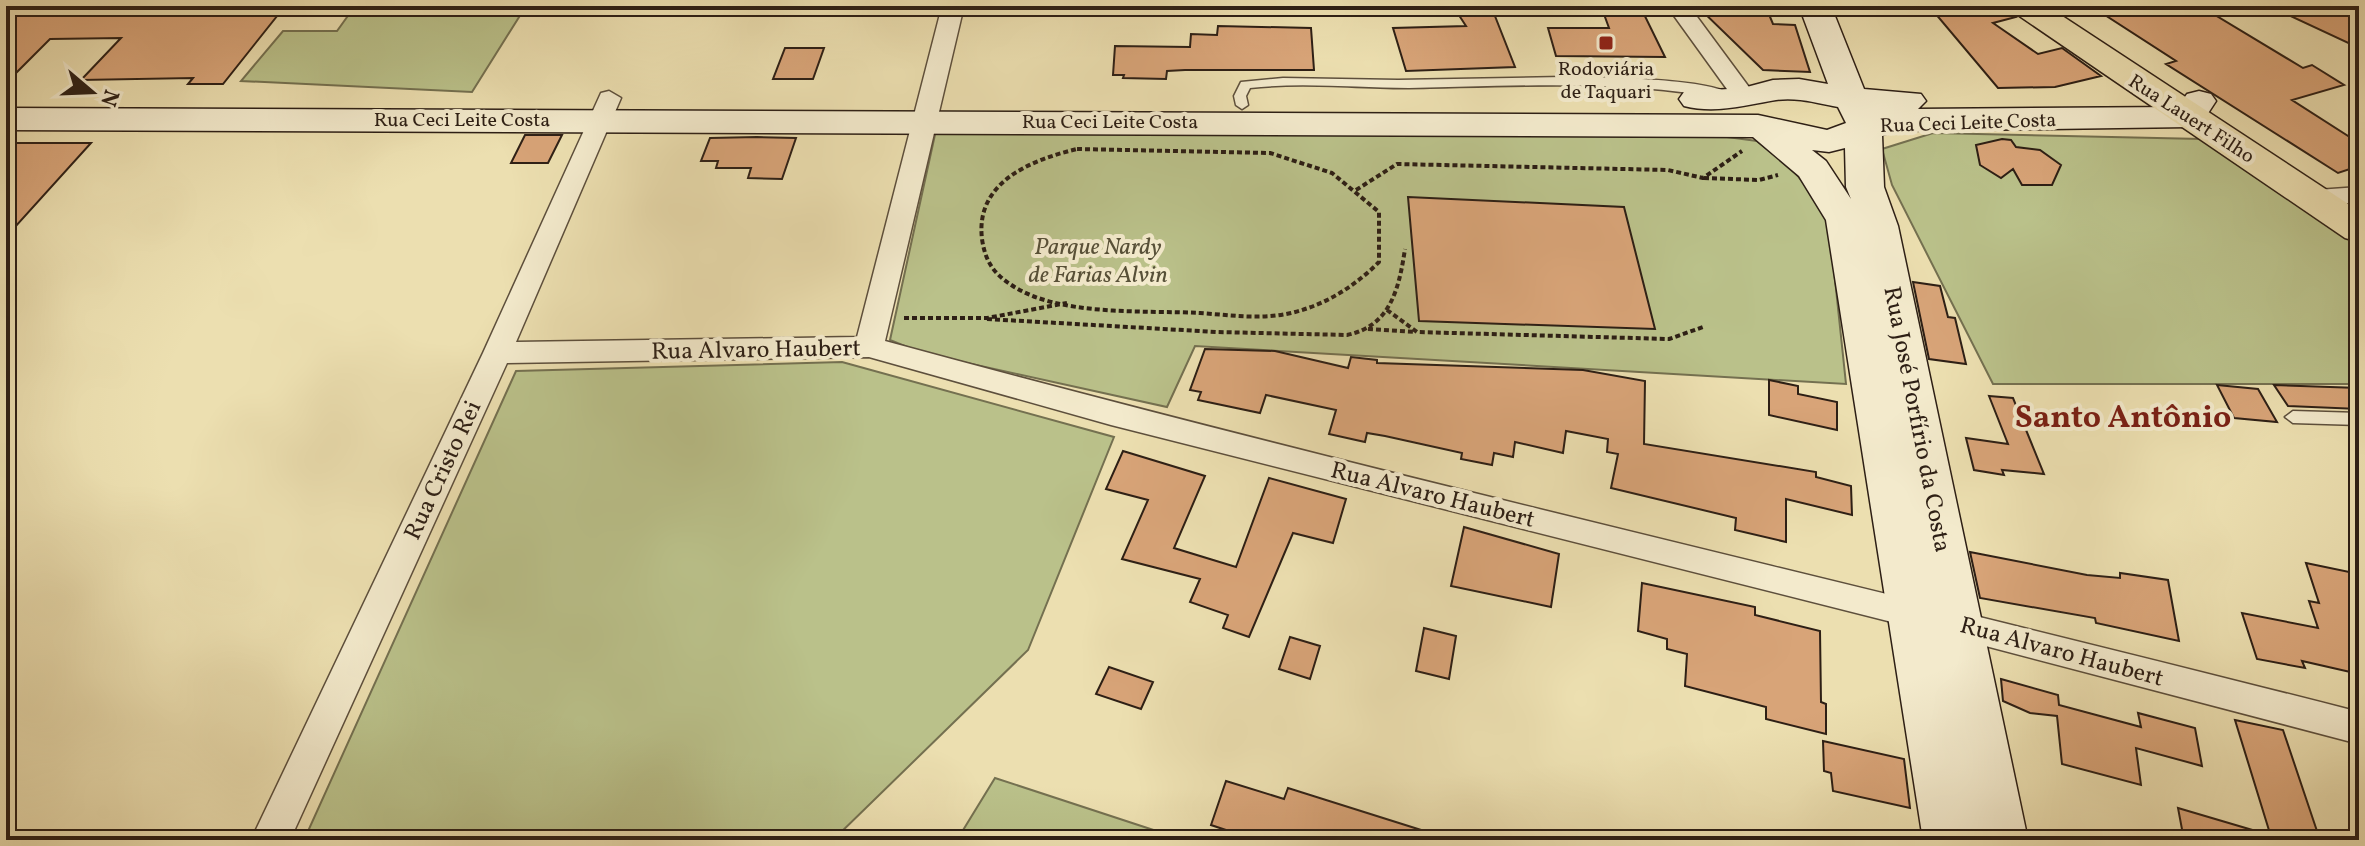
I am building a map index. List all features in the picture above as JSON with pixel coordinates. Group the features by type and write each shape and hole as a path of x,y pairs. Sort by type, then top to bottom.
{"main road":[{"name":"Rua Lauert Filho","path":"2026,6 2070,22 2181,100 2344,198 2359,229"}],"street":[{"path":"873,332 953,6"},
{"path":"1678,6 1750,124"},
{"name":"Rua José Porfírio da Costa","path":"1815,6 1858,113 1865,187 1879,226 1936,618 1951,840"},
{"name":"Rua Ceci Leite Costa","path":"1750,124 1773,90 1799,89 1858,113 1891,120 2181,100"},
{"name":"Rua Ceci Leite Costa","path":"6,97 77,108 928,110 1750,124 1814,141 1841,138 1858,113"},
{"name":"Rua Ceci Leite Costa","path":"6,119 77,108"},
{"name":"Rua Cristo Rei","path":"270,840 497,353 604,109"},
{"name":"Rua José Porfírio da Costa","path":"1750,124 1813,169 1845,220 1936,618 2000,840"},
{"name":"Rua Alvaro Haubert","path":"497,353 873,332 1111,414 1936,618 2357,733"}],"lane":[{"path":"2293,417 2359,419"}],"path":[{"path":"1703,178 1750,124"},
{"path":"1077,149 1270,153 1332,173 1356,190 1379,212 1379,262 1363,280 1305,309 1271,317 1068,303 1022,290 993,272 984,251 980,222 998,183 1050,154 1077,149"},
{"path":"1356,190 1397,164 1668,170 1703,178 1759,180 1782,174"},
{"path":"1368,329 1387,310 1401,279 1405,249"},
{"path":"873,332 1041,312 1068,303"},
{"path":"1387,310 1417,332"},
{"path":"987,319 1018,326 1050,324 1136,331 1326,336 1368,329 1669,339 1703,327"}],"green space":[{"path":"355,6 526,6 472,92 241,81 283,31 337,31"},
{"name":"Parque Nardy de Farias Alvin","path":"936,130 1697,133 1757,141 1793,170 1828,213 1846,384 1195,346 1167,407 922,353 890,340"},
{"path":"1933,133 2202,139 2359,246 2359,384 1993,384 1892,185 1882,149"},
{"path":"842,362 1114,437 1028,650 833,840 304,840 516,371"},
{"path":"995,778 1184,840 957,840"}],"building":[{"path":"13,6 285,6 223,84 188,84 193,78 81,80 121,38 50,39 6,83 6,13"},
{"path":"1453,6 1491,6 1515,67 1406,71 1393,28 1466,26"},
{"name":"Rodoviária de Taquari","path":"1601,6 1640,6 1665,57 1556,56 1548,28 1609,28"},
{"path":"1929,6 2007,6 2016,17 1993,23 2038,54 2062,48 2101,76 2055,87 1998,88"},
{"path":"2091,6 2200,6 2303,68 2312,65 2344,85 2292,100 2359,143 2359,166 2338,173 2166,64 2176,61"},
{"path":"2269,6 2359,6 2359,48"},
{"path":"1699,8 1768,12 1773,24 1795,25 1810,72 1763,70"},
{"path":"1218,26 1311,28 1314,70 1167,71 1166,79 1113,75 1115,46 1190,47 1191,34 1217,35"},
{"path":"785,48 824,48 813,79 773,79"},
{"path":"525,135 562,135 548,163 511,163"},
{"path":"710,138 796,138 782,179 748,178 751,168 716,168 718,161 701,161"},
{"path":"2011,140 2016,147 2040,150 2061,165 2052,185 2022,185 2013,169 2001,178 1980,165 1976,145"},
{"path":"6,143 91,143 6,237"},
{"path":"1408,197 1624,207 1655,329 1419,321"},
{"path":"1913,282 1940,286 1948,317 1955,318 1966,364 1929,359"},
{"path":"1205,349 1275,351 1348,368 1351,357 1377,360 1377,363 1583,370 1645,381 1644,444 1816,472 1816,477 1851,486 1852,515 1786,499 1786,542 1735,530 1736,518 1611,488 1618,454 1607,452 1608,439 1566,431 1563,453 1515,442 1513,457 1494,453 1492,465 1461,459 1462,453 1385,436 1367,433 1365,442 1329,434 1336,410 1266,395 1260,413 1198,400 1201,392 1190,390"},
{"path":"1769,380 1798,386 1798,394 1837,402 1837,430 1769,415"},
{"path":"2217,385 2258,389 2277,422 2234,418"},
{"path":"2274,385 2359,388 2359,409 2288,406"},
{"path":"1989,396 2013,398 2044,474 2002,470 2004,475 1974,470 1966,438 2008,444"},
{"path":"1123,451 1205,476 1174,548 1236,567 1269,478 1346,499 1333,543 1293,533 1249,637 1223,628 1228,615 1190,602 1200,579 1122,559 1148,500 1106,489"},
{"path":"1464,527 1559,554 1551,607 1451,586"},
{"path":"1970,552 2087,575 2120,578 2120,573 2168,580 2179,641 2096,623 2095,618 1980,598"},
{"path":"2306,563 2359,574 2359,674 2302,661 2305,668 2257,659 2242,613 2318,628 2309,601 2319,603"},
{"path":"1642,583 1755,607 1755,615 1820,631 1821,702 1826,704 1826,734 1766,719 1766,707 1685,686 1687,654 1667,649 1667,639 1638,631"},
{"path":"1424,628 1456,636 1449,679 1416,671"},
{"path":"1290,637 1320,646 1310,679 1279,669"},
{"path":"1109,667 1153,682 1141,709 1096,694"},
{"path":"2001,679 2058,695 2059,705 2141,727 2138,713 2195,728 2202,766 2136,748 2141,785 2062,764 2057,716 2030,713 2003,701"},
{"path":"2235,720 2283,730 2320,840 2272,840"},
{"path":"1823,741 1904,759 1910,808 1833,791 1831,773 1824,771"},
{"path":"1226,781 1284,799 1288,788 1437,835 1436,840 1256,840 1211,825"},
{"path":"2178,808 2266,834 2265,840 2184,840"}],"place":[{"name":"Rodoviária de Taquari","path":"1606,43"}],"district":[{"name":"Santo Antônio","path":"2123,416"}]}
